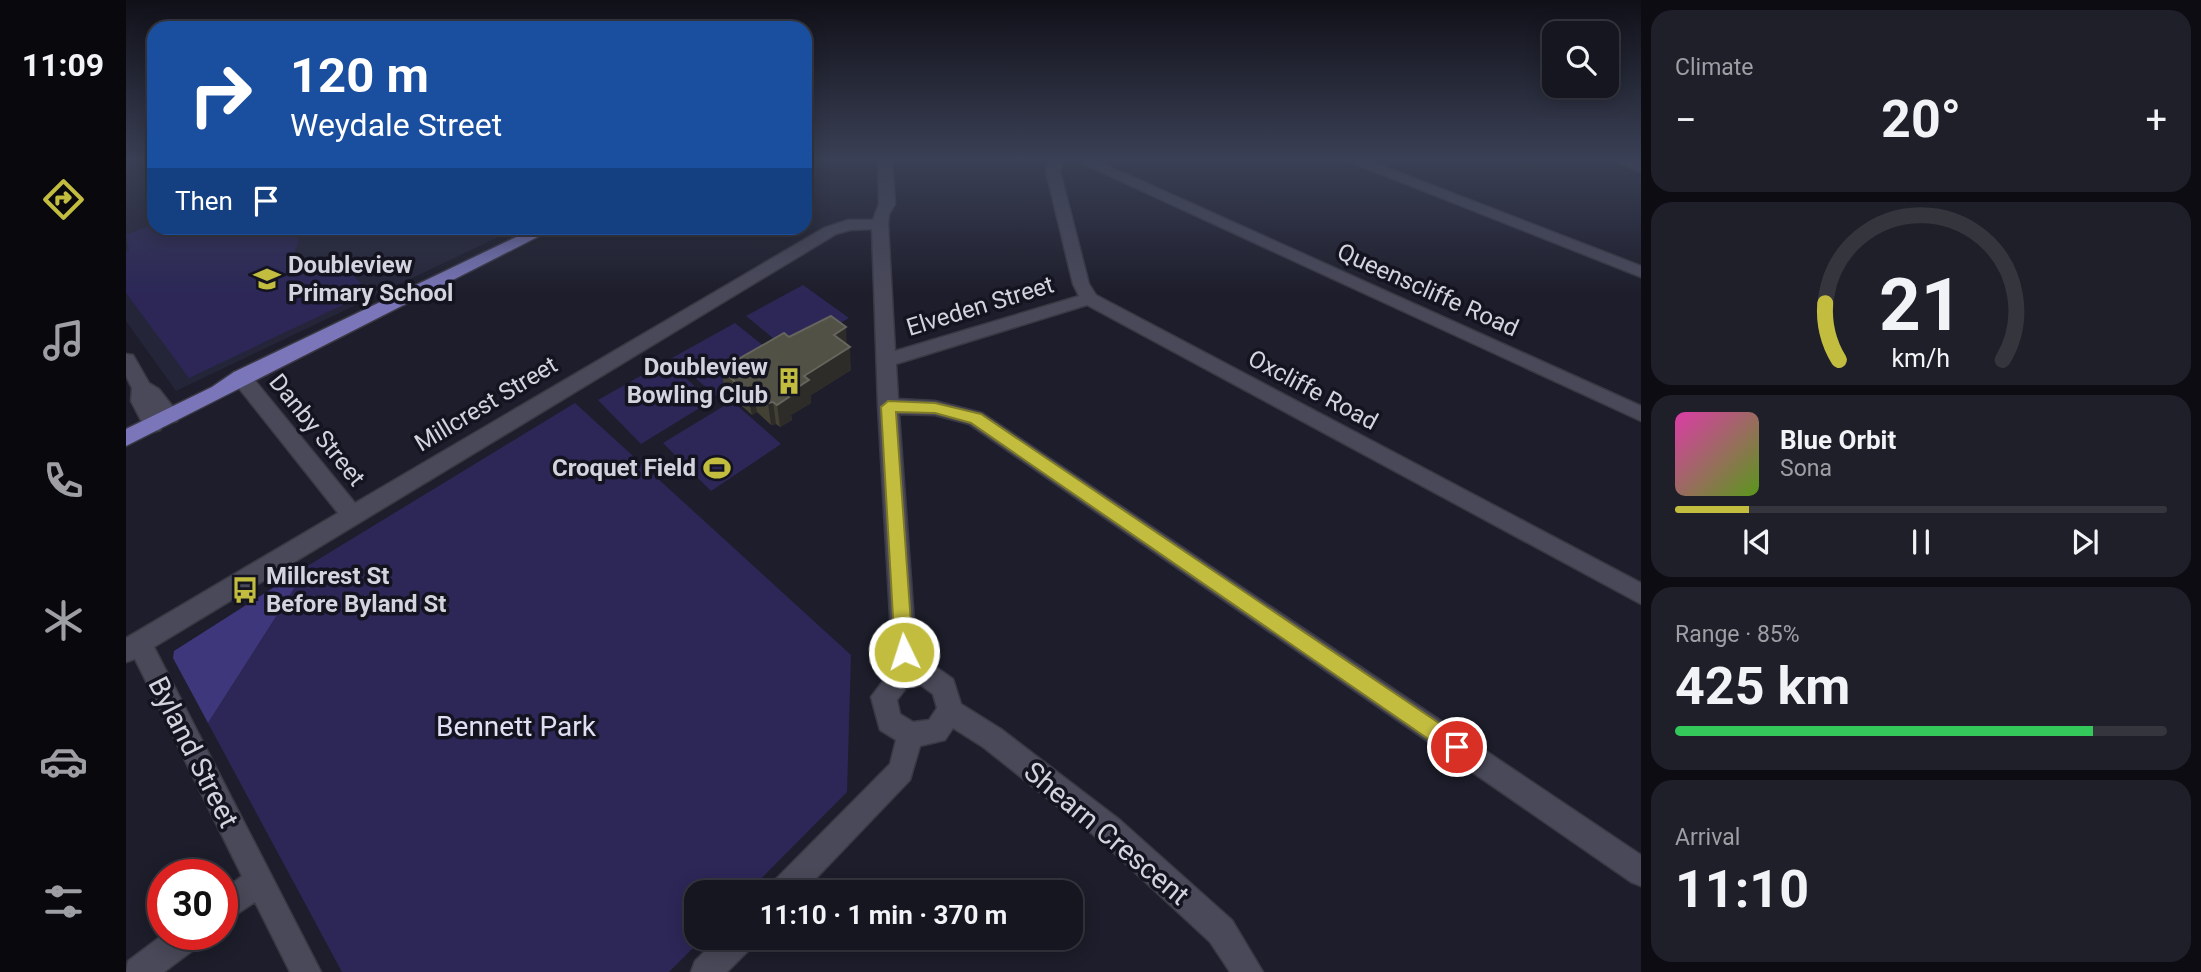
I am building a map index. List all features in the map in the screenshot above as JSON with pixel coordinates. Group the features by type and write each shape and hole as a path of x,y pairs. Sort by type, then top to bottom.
{"main road":[{"path":"126,430 160,417 533,235"},
{"path":"126,438 160,417"}],"street":[{"path":"876,204 881,219 888,407 906,676"},
{"path":"881,219 887,204"},
{"path":"1061,204 1080,284 1089,299"},
{"name":"Queenscliffe Road","path":"1180,204 1641,414"},
{"path":"1467,204 1641,272"},
{"name":"Millcrest Street","path":"133,647 830,231 881,219"},
{"name":"Elveden Street","path":"886,360 1089,299"},
{"name":"Oxcliffe Road","path":"1089,299 1641,594"},
{"path":"126,360 142,388 141,401 160,417"},
{"name":"Danby Street","path":"241,377 352,515"},
{"path":"888,407 935,408 975,418 1641,872"},
{"name":"Byland Street","path":"133,647 306,972"},
{"path":"923,673 944,687 950,711 936,731 910,735 889,721 884,697 899,677 906,676 923,673"},
{"name":"Shearn Crescent","path":"950,711 992,738 1110,830 1221,931 1248,972"},
{"path":"795,880 901,771 910,735"},
{"path":"238,897 259,881"},
{"path":"139,972 167,950"},
{"path":"706,972 727,950"}],"shaded area":[{"name":"Doubleview Primary School","path":"126,204 147,204 147,235 502,235 176,391 126,321"},
{"path":"309,565 208,723 173,658 174,651"}],"green space":[{"name":"Doubleview Primary School","path":"147,227 147,235 294,235 299,240 295,251 300,257 339,262 370,292 189,378 126,293 126,252 129,250 126,235"},
{"path":"803,285 849,318 790,352 746,316"},
{"name":"Croquet Field","path":"735,323 780,359 716,396 672,358"},
{"name":"Croquet Field","path":"667,361 711,401 641,444 598,400"},
{"name":"Croquet Field","path":"732,401 781,444 711,491 663,443"},
{"name":"Bennett Park","path":"575,403 851,655 847,792 760,880 684,880 684,950 691,950 669,972 342,972 208,723 309,565"}],"building":[{"path":"831,316 846,327 834,335 850,347 804,376 809,380 786,395 789,397 777,405 768,403 753,390 747,393 721,369 784,333 789,337"}],"place":[{"name":"Doubleview Primary School","path":"267,279"},
{"name":"Doubleview Bowling Club","path":"789,381"},
{"name":"Croquet Field","path":"717,468"},
{"name":"Millcrest St Before Byland St","path":"245,590"}],"route":[{"path":"904,652 888,407 935,408 975,418 1457,747"}]}
